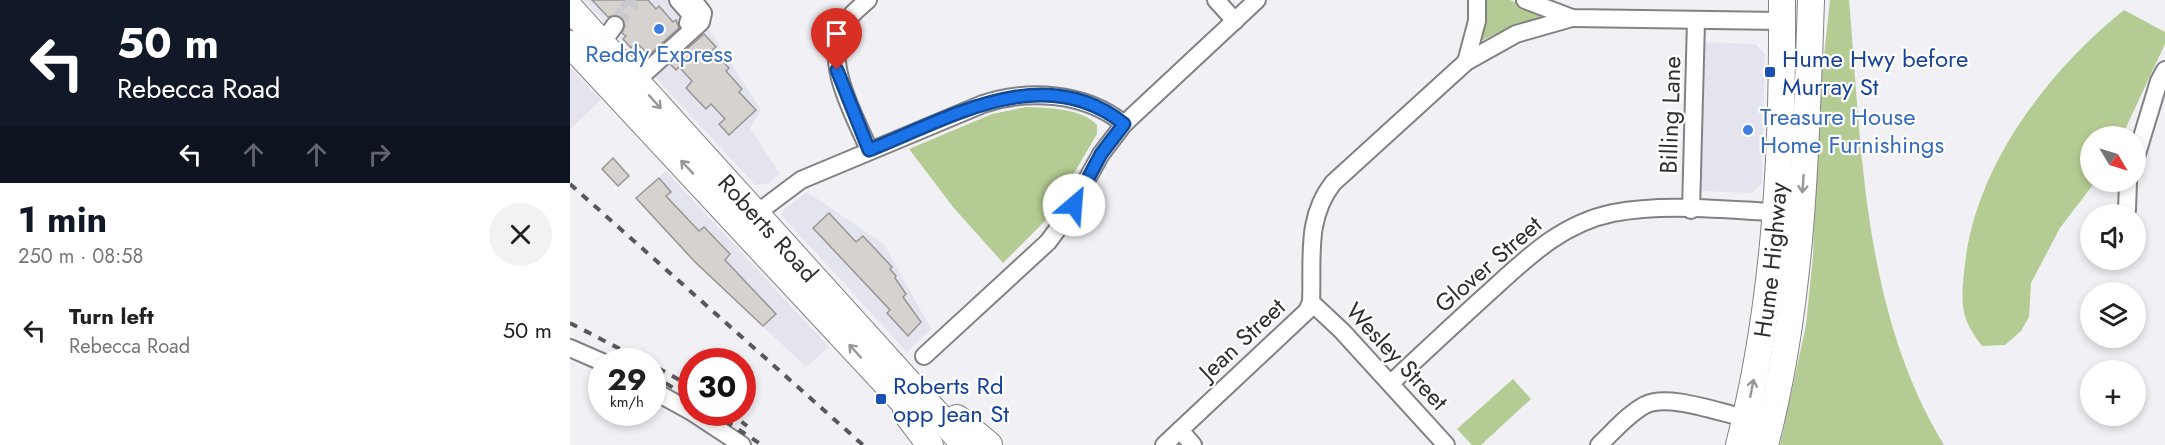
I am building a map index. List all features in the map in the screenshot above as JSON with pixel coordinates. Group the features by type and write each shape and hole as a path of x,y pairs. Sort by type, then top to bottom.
{"highway":[{"name":"Hume Highway","path":"1765,445 1785,348 1798,258 1811,0"},
{"name":"Roberts Road","path":"570,8 608,34 636,81 748,219 896,383 945,445"},
{"name":"Hume Highway","path":"1738,445 1746,418 1764,325 1777,212 1782,10"},
{"name":"Roberts Road","path":"570,44 748,219"},
{"name":"Roberts Road","path":"896,383 965,445"},
{"path":"896,383 930,445"},
{"path":"896,383 937,400 989,445"}],"street":[{"path":"636,81 641,67 667,43 691,15 678,0"},
{"path":"636,81 701,22 703,13 693,0"},
{"path":"868,0 843,27 835,53 837,70 869,150"},
{"path":"1216,0 1235,21"},
{"path":"924,356 1048,242 1074,205 1101,154 1124,124 1257,0"},
{"path":"1466,62 1477,21 1477,0"},
{"path":"1525,0 1572,18 1696,21 1782,10"},
{"name":"Jean Street","path":"1164,445 1300,320 1311,302 1313,219 1324,194 1333,183 1466,62 1516,34 1572,18"},
{"name":"Billing Lane","path":"1691,210 1696,21"},
{"path":"2145,126 2159,81 2165,70"},
{"path":"748,219 801,180 982,104 1015,96 1040,95 1096,107 1124,124"},
{"name":"Glover Street","path":"1391,383 1523,261 1555,236 1580,223 1612,214 1644,210 1777,212"},
{"name":"Wesley Street","path":"1311,302 1391,383 1446,445"},
{"path":"570,348 588,356"},
{"path":"1599,445 1637,411 1654,402 1669,401 1746,418"},
{"path":"713,426 742,445"},
{"path":"1180,430 1193,445"}],"shaded area":[{"path":"584,0 698,0 712,16 705,23 761,110 750,128 780,174 767,184 755,185"},
{"path":"1701,42 1755,44 1765,54 1762,183 1752,193 1697,191"},
{"path":"570,68 601,100 570,129"},
{"path":"666,171 829,347 806,367 695,262 636,198"},
{"path":"807,192 884,244 931,329 907,352 782,216 783,210"}],"green space":[{"path":"1483,0 1510,0 1545,16 1506,29 1481,41"},
{"path":"1830,0 1849,0 1863,172 1882,286 1897,341 1917,394 1944,445 1780,445 1806,325 1813,256 1817,120"},
{"path":"2124,10 2165,32 2165,44 2127,126 2080,126 2080,192 2087,192 2060,228 2031,283 2029,317 2021,331 2005,345 1982,346 1966,319 1962,292 1972,227 1984,191 2000,156 2020,123 2043,91 2096,34"},
{"path":"1026,107 1064,110 1083,115 1097,125 1097,134 1047,219 1003,263 953,207 909,149 992,114"},
{"path":"1513,379 1531,399 1481,445 1472,445 1457,429"}],"building":[{"path":"592,0 648,0 656,9 659,6 673,22 676,20 679,28 649,55 639,45 631,48 623,39 626,36 622,33 625,25 622,17 615,15 608,17"},
{"path":"704,34 716,47 712,50 729,68 726,71 742,89 739,92 756,110 729,135 719,124 725,119 711,104 706,109 686,88 692,81 679,67 676,70 670,64"},
{"path":"613,158 629,176 618,186 602,169"},
{"path":"659,178 671,192 666,196 699,231 704,227 730,254 725,260 776,314 763,326 695,262 636,198"},
{"path":"829,213 856,242 863,236 892,267 890,269 906,294 903,297 921,322 908,336 887,313 890,310 813,228"}],"tunnel":[{"path":"615,25 630,5 626,0"}],"railway":[{"path":"570,184 863,445"},
{"path":"570,323 618,348"},
{"path":"666,372 678,379"},
{"path":"666,383 678,391"},
{"path":"733,426 762,445"}],"place":[{"name":"Reddy Express","path":"659,29"},
{"name":"Hume Hwy before Murray St","path":"1770,72"},
{"name":"Treasure House Home Furnishings","path":"1748,130"},
{"name":"Roberts Rd opp Jean St","path":"881,399"}],"route":[{"path":"837,70 869,150 982,104 1005,97 1040,95 1063,98 1096,107 1117,118 1124,124 1101,154 1074,205"}]}
